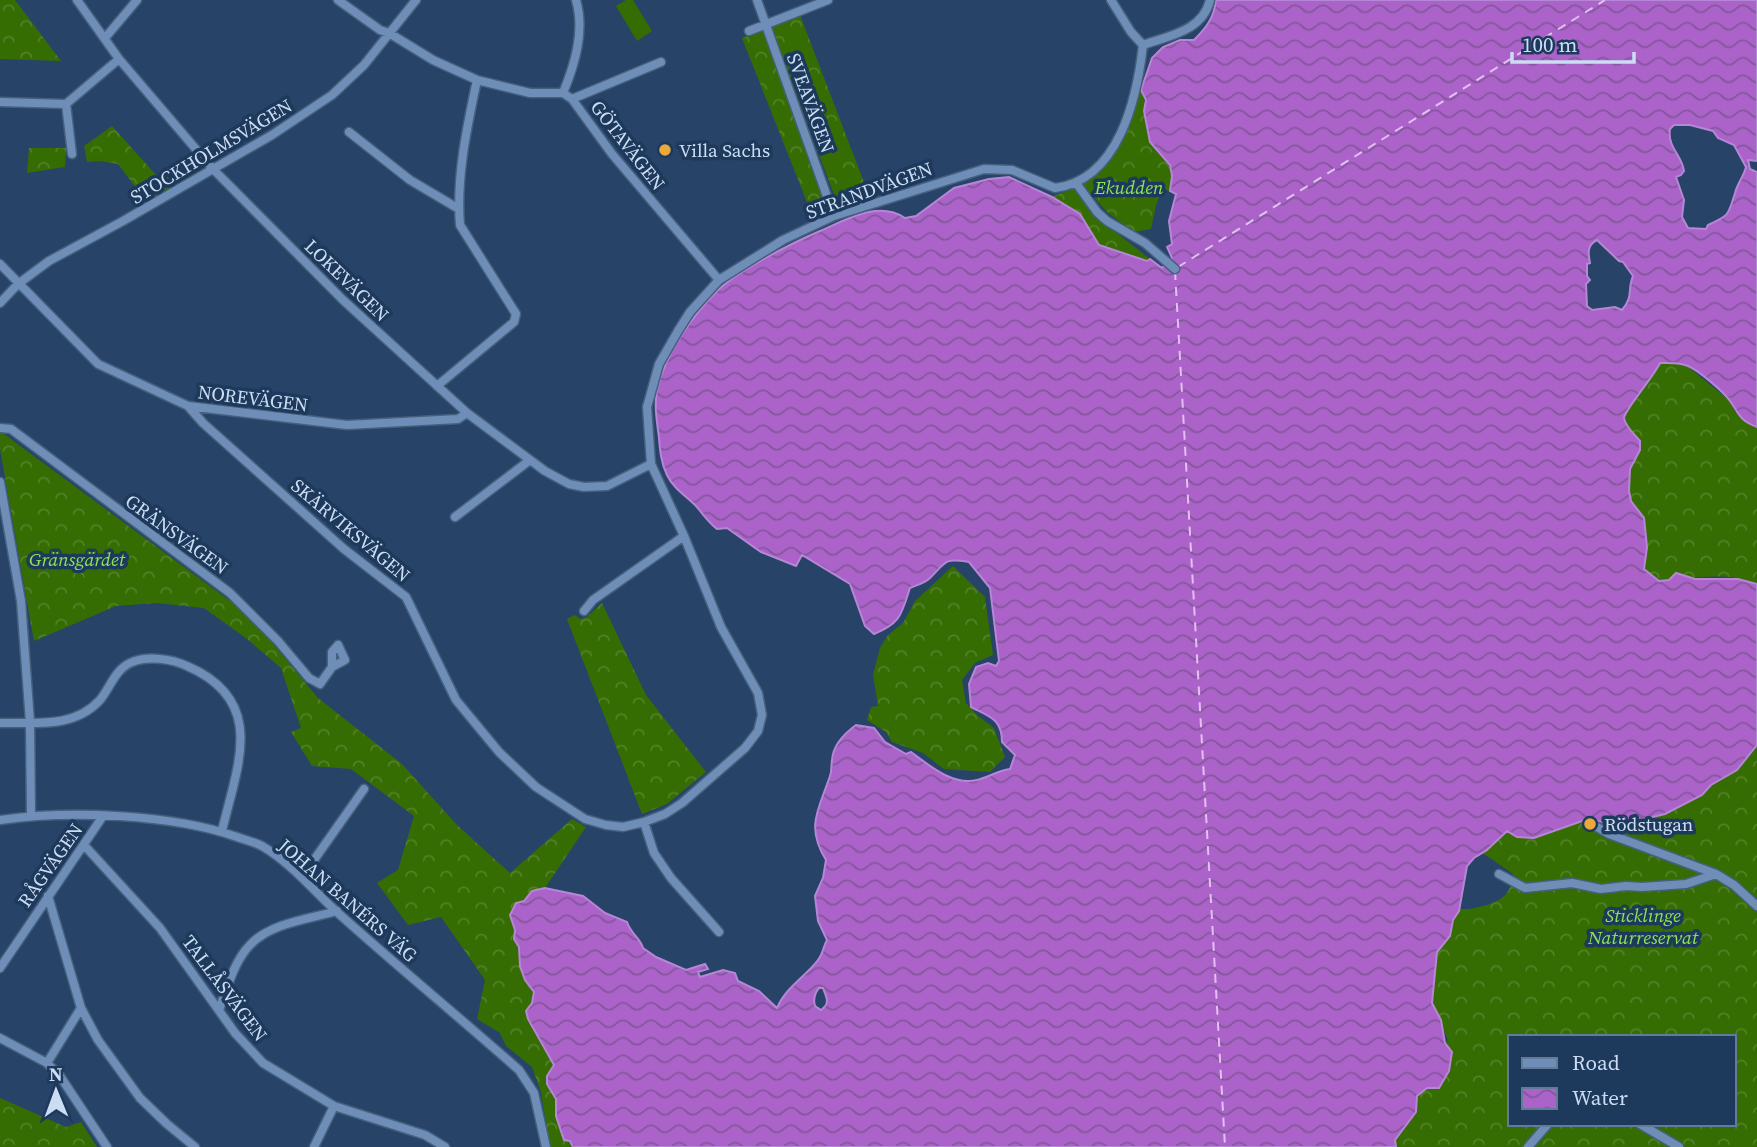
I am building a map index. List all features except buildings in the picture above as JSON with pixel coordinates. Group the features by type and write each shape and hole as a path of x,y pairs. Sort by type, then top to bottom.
{"street":[{"name":"LOKEVÄGEN","path":"77,0 119,59 212,168 343,300 467,413 530,460 569,484 584,487 607,486 651,464"},
{"path":"105,38 138,0"},
{"name":"GÖTAVÄGEN","path":"338,0 380,30 433,61 477,80 530,93 563,93 572,99 612,154 719,280"},
{"name":"STOCKHOLMSVÄGEN","path":"0,303 18,284 49,261 123,222 272,135 332,96 364,65 416,0"},
{"path":"563,93 579,41 576,0"},
{"name":"SVEAVÄGEN","path":"757,0 834,216"},
{"path":"749,31 828,0"},
{"path":"1111,0 1143,46"},
{"path":"1143,46 1191,28 1210,0"},
{"path":"1143,46 1130,113 1117,140 1102,162 1076,183 1107,221 1145,243 1175,269"},
{"path":"0,102 66,104 119,59"},
{"path":"572,99 660,62"},
{"path":"437,386 514,322 516,314 460,225 458,209 466,132 477,80"},
{"path":"66,104 72,154"},
{"path":"349,132 410,180 458,209"},
{"name":"STRANDVÄGEN","path":"651,464 647,407 659,364 690,312 719,280 783,240 834,216 984,169 1012,170 1055,188 1076,183"},
{"name":"NOREVÄGEN","path":"0,264 98,364 188,406 347,425 458,419 467,413"},
{"name":"SKÄRVIKSVÄGEN","path":"188,406 203,423 344,549 406,597 456,700 499,752 536,787 585,819 623,827 665,814 682,803 745,748 758,731 762,715 758,693 721,627 651,464"},
{"name":"GRÄNSVÄGEN","path":"0,428 11,429 230,593 278,641 309,678 320,684 332,667"},
{"path":"455,517 530,460"},
{"path":"0,482 21,601 30,722 31,815"},
{"path":"584,611 593,600 684,536"},
{"path":"0,723 60,723 83,714 101,699 114,678 130,663 153,659 175,660 207,676 232,702 241,723 242,743 222,831"},
{"path":"302,877 363,789"},
{"name":"JOHAN BANÉRS VÄG","path":"0,820 31,815 103,816 184,823 222,831 261,845 302,877 337,911 519,1070 534,1093 546,1147"},
{"name":"RÅGVÄGEN","path":"0,968 103,816"},
{"path":"644,822 654,853 719,932"},
{"path":"1597,827 1609,834 1716,874 1734,885 1757,906"},
{"name":"TALLÅSVÄGEN","path":"84,845 160,928 235,1033 263,1063 334,1106 425,1135 445,1147"},
{"path":"1499,874 1525,888 1572,883 1601,889 1686,884 1716,874"},
{"path":"48,896 81,1008 98,1040 125,1080 167,1124 195,1147"},
{"path":"219,1010 239,961 248,946 261,935 291,923 337,911"},
{"path":"47,1063 81,1008"},
{"path":"0,1038 47,1063 60,1076 107,1147"},
{"path":"314,1147 334,1106"},
{"path":"1528,1147 1546,1126"},
{"path":"1643,1126 1679,1147"}],"green space":[{"path":"0,0 15,0 61,61 0,59"},
{"path":"626,0 633,0 652,31 637,41 616,6"},
{"path":"800,15 870,198 845,207 835,197 770,25"},
{"path":"765,30 828,202 828,213 814,220 742,38"},
{"name":"Ekudden","path":"1141,90 1149,138 1168,165 1171,179 1170,191 1162,189 1151,229 1134,232 1108,213 1082,184 1108,162 1127,131"},
{"path":"112,126 157,176 194,155 196,162 192,176 146,201 118,164 87,162 84,146"},
{"path":"29,148 66,148 65,167 27,173"},
{"name":"Ekudden","path":"1073,188 1095,216 1150,259 1147,261 1099,245 1080,214 1052,197"},
{"path":"1656,360 1686,365 1730,401 1735,412 1757,419 1757,585 1718,576 1659,581 1644,569 1624,494 1619,416"},
{"name":"Gränsgärdet","path":"0,431 249,615 318,698 402,764 457,825 510,873 572,819 586,827 545,888 532,891 510,915 515,930 514,939 519,947 520,966 525,980 534,992 532,1003 526,1011 554,1065 547,1076 547,1084 556,1099 556,1116 573,1147 550,1147 541,1092 532,1067 506,1046 500,1033 477,1019 485,980 441,917 408,925 377,883 398,870 414,816 351,769 312,766 291,732 301,728 281,668 204,608 156,603 116,606 34,641 0,449"},
{"path":"953,566 985,597 993,655 975,663 962,680 966,703 994,728 1005,757 990,772 944,769 923,753 892,742 886,732 867,720 871,707 878,706 873,675 880,648 888,635 903,623 915,601"},
{"path":"602,603 646,695 706,772 667,804 642,814 567,619 575,615 580,619 587,617"},
{"name":"Sticklinge Naturreservat","path":"1757,741 1757,903 1753,905 1754,909 1757,909 1757,1147 1394,1147 1401,1122 1410,1106 1421,1092 1428,1087 1432,1089 1438,1083 1448,1047 1445,1043 1448,1040 1430,999 1434,952 1456,908 1468,909 1498,900 1507,893 1512,882 1513,874 1477,849 1505,830"},
{"path":"0,1098 66,1127 81,1122 97,1147 0,1147"}],"water":[{"path":"1216,0 1757,0 1757,161 1748,160 1750,169 1757,172 1757,427 1743,419 1727,397 1704,376 1688,366 1674,363 1660,363 1624,418 1640,441 1640,450 1630,469 1629,491 1631,501 1644,518 1647,547 1644,569 1659,581 1669,580 1676,573 1695,579 1738,579 1757,584 1757,745 1737,770 1711,785 1702,795 1665,814 1623,824 1585,820 1534,838 1517,837 1507,831 1474,858 1467,866 1459,911 1453,920 1450,936 1437,952 1432,1003 1441,1020 1445,1043 1452,1052 1449,1071 1439,1088 1427,1088 1417,1096 1416,1112 1395,1140 1396,1147 573,1147 570,1141 564,1140 556,1116 556,1099 547,1084 547,1076 554,1065 526,1011 532,1003 534,992 525,980 520,966 519,947 514,939 515,930 510,915 516,903 524,901 532,891 545,888 583,896 605,913 627,922 643,948 656,957 686,970 705,964 708,969 698,972 700,977 723,970 735,973 738,981 759,991 777,1008 785,994 818,960 827,940 818,921 815,896 823,878 826,860 816,837 815,827 818,808 831,774 833,755 844,736 856,725 874,728 885,742 906,754 911,752 942,774 968,781 1010,769 1015,755 1002,742 997,723 971,707 969,684 976,667 988,663 996,666 999,661 990,588 969,562 946,562 928,580 910,588 899,617 890,626 874,634 865,626 850,584 802,555 796,566 761,552 727,528 717,529 673,484 662,461 656,396 661,376 673,349 689,324 718,290 766,258 808,236 862,214 884,211 905,218 916,216 954,188 989,179 1009,177 1052,197 1080,214 1099,245 1147,261 1150,259 1162,268 1172,258 1167,247 1172,244 1169,221 1176,194 1170,191 1170,165 1150,142 1144,111 1146,100 1141,90 1152,58 1163,47 1180,40 1194,40 1209,22","holes":["1674,125 1690,125 1713,131 1718,138 1734,145 1746,167 1727,213 1706,229 1688,228 1682,217 1684,200 1676,177 1684,171 1671,141 1670,129","1597,240 1623,262 1633,276 1628,301 1622,310 1615,307 1592,310 1587,306 1586,284 1590,280 1587,276 1587,264 1590,263 1591,244","819,988 823,988 827,1000 821,1010 815,1006 814,997"]}],"ferry route":[{"path":"1178,267 1605,0"},
{"path":"1175,271 1225,1147"}],"place":[{"name":"Villa Sachs","path":"665,150"},
{"name":"Rödstugan","path":"1590,824"}]}
